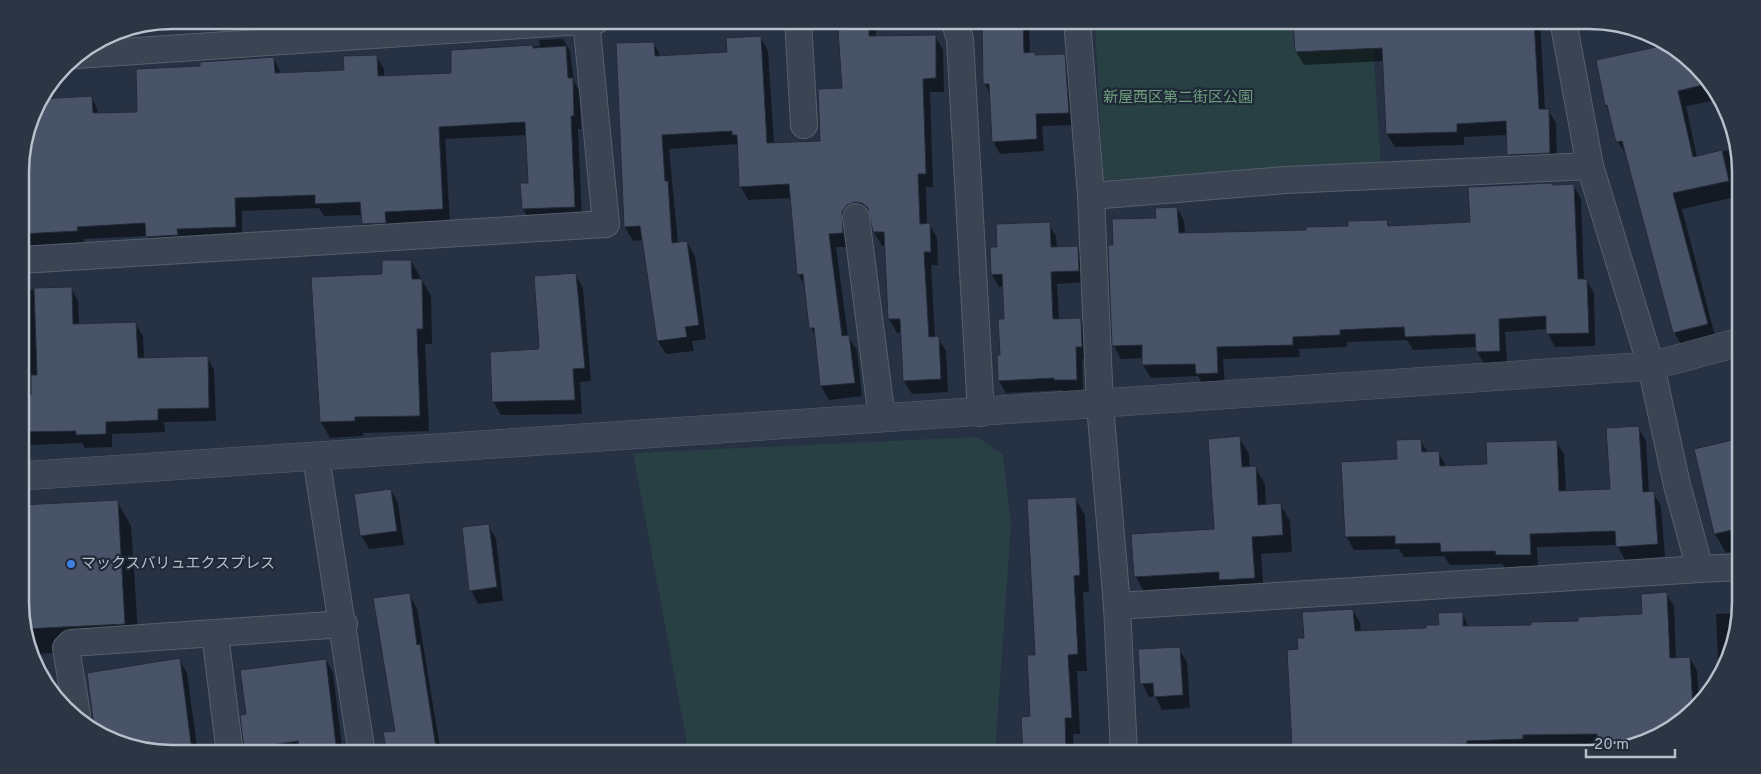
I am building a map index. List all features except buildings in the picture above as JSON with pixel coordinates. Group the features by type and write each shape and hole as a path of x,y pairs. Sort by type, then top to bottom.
{"street":[{"path":"93,53 451,29"},
{"path":"29,259 606,224 587,29"},
{"path":"799,29 804,124"},
{"path":"957,29 960,39 981,413"},
{"path":"1078,29 1091,196 1100,405 1117,606 1124,745"},
{"path":"1564,29 1590,166 1650,366 1676,485 1700,568"},
{"path":"1091,196 1286,180 1590,166"},
{"path":"856,217 882,418"},
{"path":"29,476 316,458 1650,366 1732,344"},
{"path":"316,458 344,624 361,745"},
{"path":"1117,606 1732,567"},
{"path":"76,708 66,648 71,643 344,624"},
{"path":"215,634 229,745"}],"green space":[{"name":"新屋西区第二街区公園","path":"1095,29 1372,29 1381,164 1103,180"},
{"path":"977,437 1003,455 1011,524 996,745 687,745 633,453"}],"place":[{"name":"マックスバリュエクスプレス","path":"71,564"}]}
